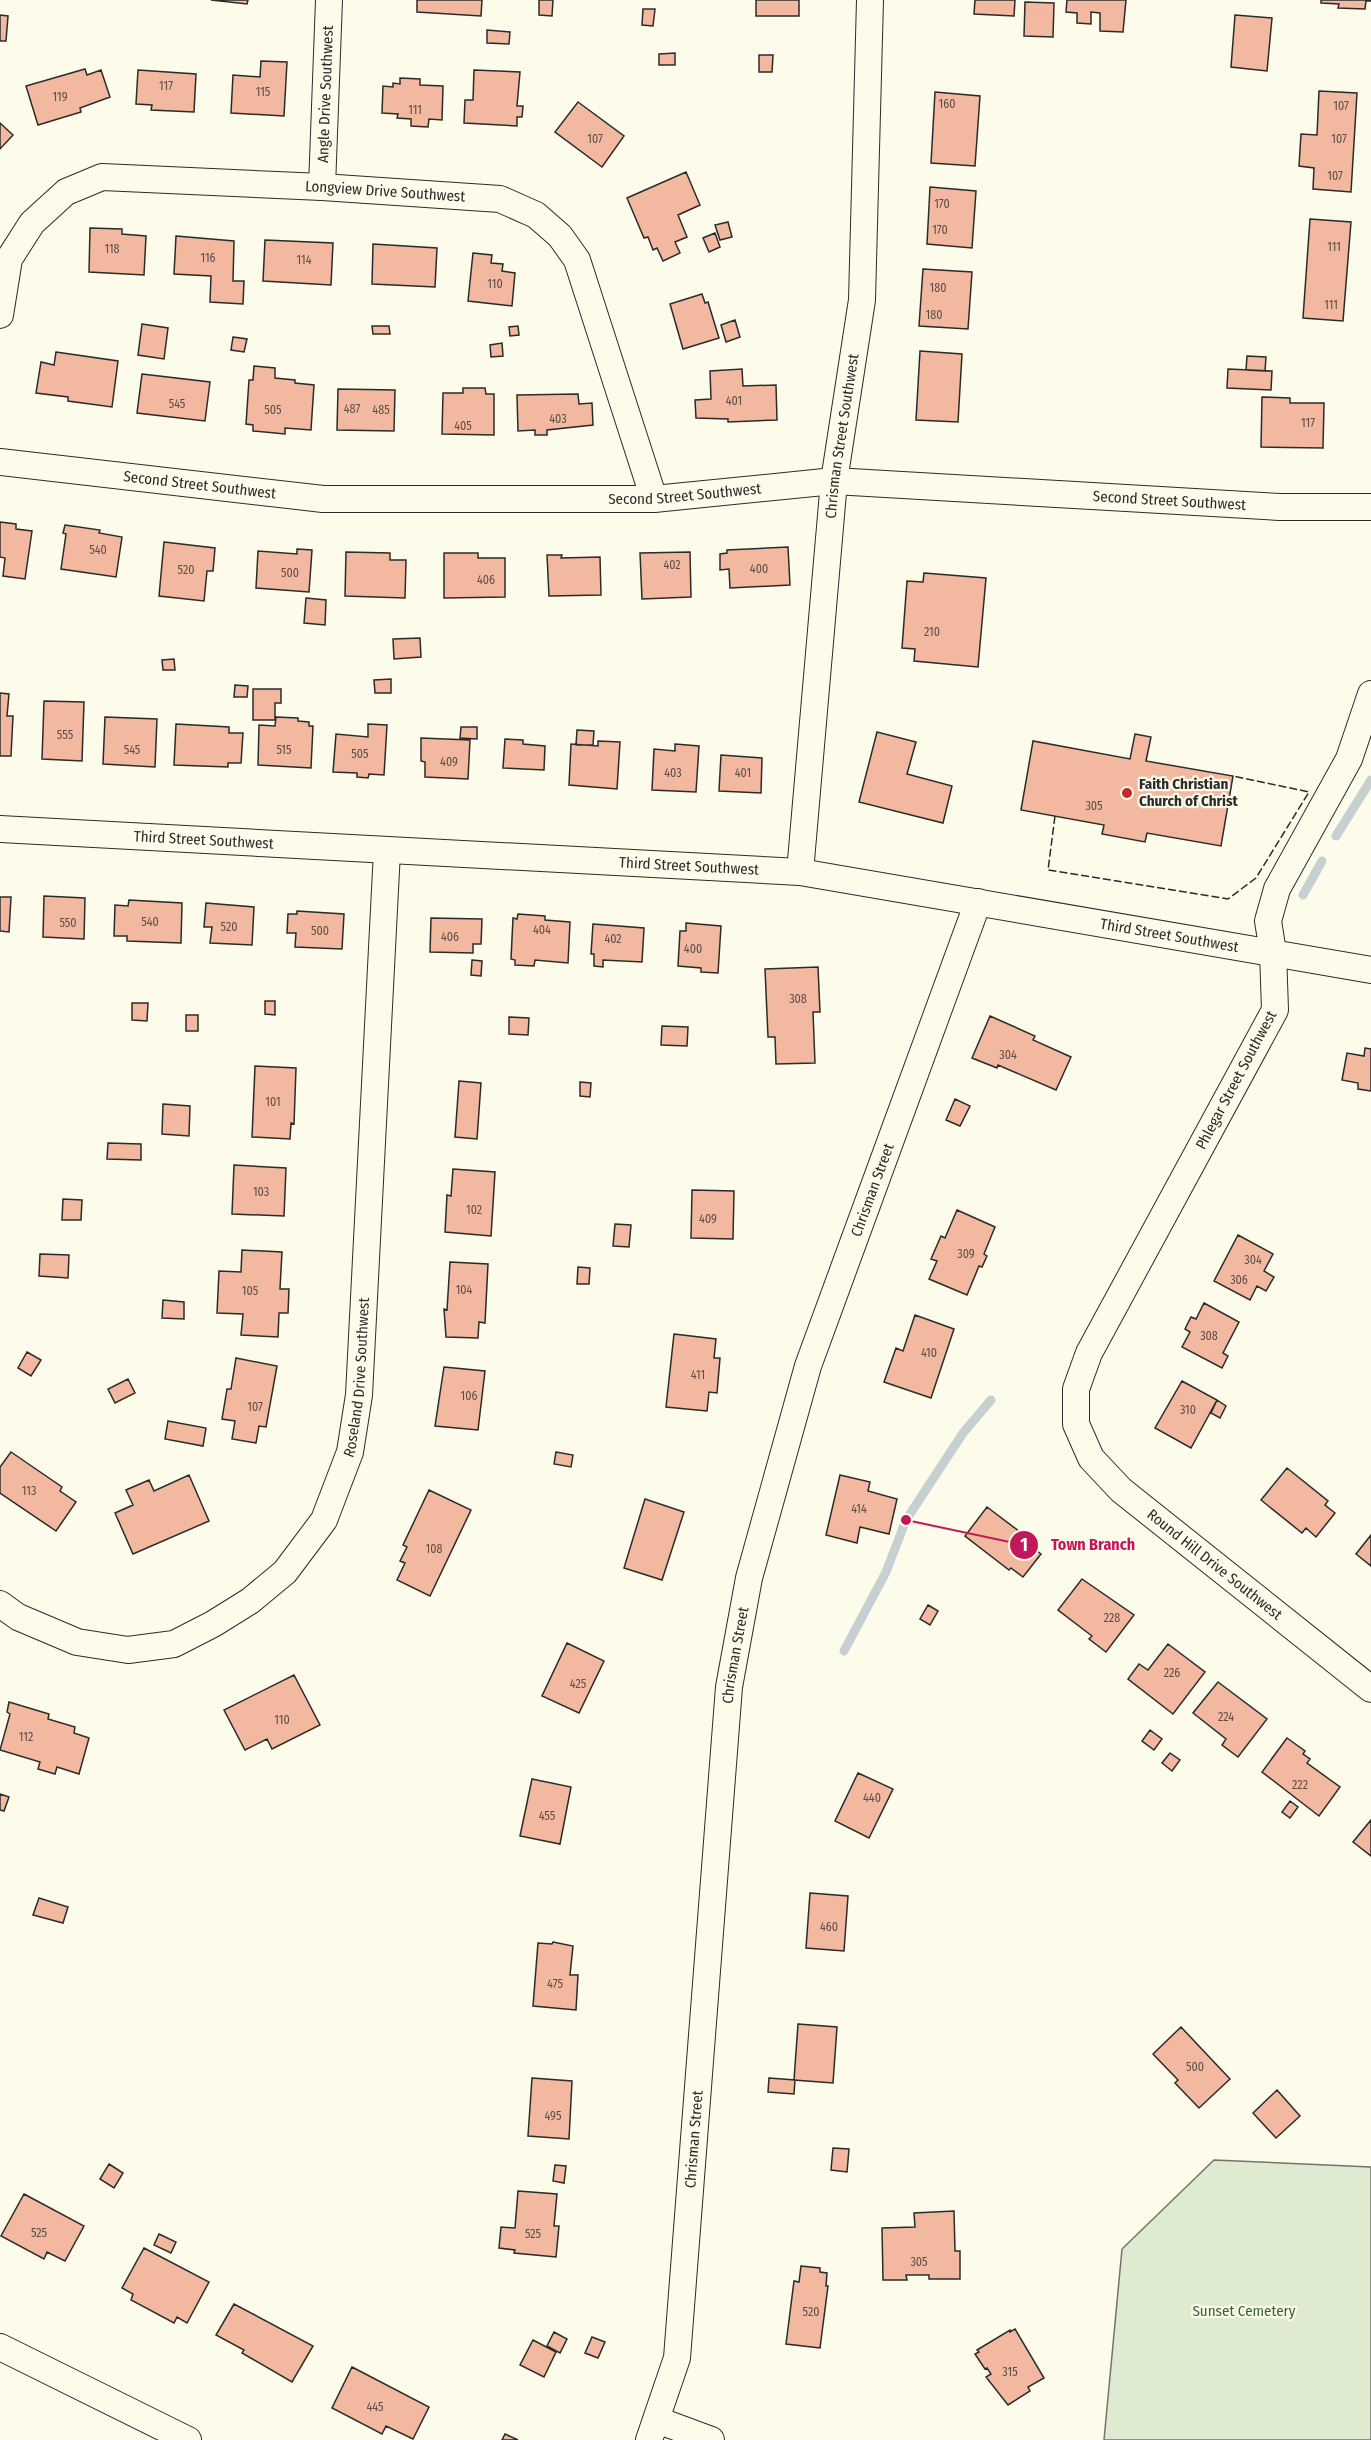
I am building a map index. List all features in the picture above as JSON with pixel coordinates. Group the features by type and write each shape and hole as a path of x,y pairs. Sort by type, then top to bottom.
{"street":[{"name":"Angle Drive Southwest","path":"322,187 329,0"},
{"name":"Chrisman Street Southwest","path":"800,872 834,481 862,300 870,0"},
{"name":"Longview Drive Southwest","path":"0,315 9,259 32,222 66,192 102,177 322,187 500,200 536,214 560,236 577,260 654,499"},
{"name":"Second Street Southwest","path":"0,462 323,499 654,499 834,481 1280,507 1371,507"},
{"name":"Phlegar Street Southwest","path":"1076,1424 1076,1389 1089,1353 1275,1010 1273,952 1268,921 1277,889 1349,759 1371,694"},
{"name":"Third Street Southwest","path":"0,829 800,872 1371,970"},
{"name":"Roseland Drive Southwest","path":"0,1604 18,1617 77,1642 128,1650 174,1644 250,1601 285,1572 324,1520 350,1452 358,1395 387,851"},
{"name":"Chrisman Street","path":"653,2430 677,2358 729,1687 748,1578 808,1366 978,902"},
{"name":"Round Hill Drive Southwest","path":"1076,1424 1091,1458 1121,1490 1371,1689"},
{"path":"0,2347 188,2440"},
{"path":"653,2430 711,2440"}],"green space":[{"name":"Sunset Cemetery","path":"1214,2160 1371,2167 1371,2440 1104,2440 1122,2249"}],"building":[{"path":"211,0 248,0 247,4"},
{"path":"417,0 482,0 481,16 417,12"},
{"path":"539,0 553,0 552,16 539,15"},
{"path":"756,0 799,0 799,16 756,16"},
{"path":"975,0 1015,0 1014,16 974,14"},
{"path":"1067,0 1126,0 1123,32 1100,31 1100,13 1091,12 1091,24 1077,23 1077,13 1066,12"},
{"path":"1321,0 1371,1 1366,1 1365,9 1338,8 1339,4 1321,3"},
{"path":"1025,2 1054,3 1053,37 1024,36"},
{"path":"643,9 655,9 653,26 642,25"},
{"path":"0,15 8,16 6,41 0,41"},
{"path":"1235,15 1272,18 1267,71 1231,67"},
{"path":"487,30 510,32 509,44 487,43"},
{"path":"675,53 675,65 659,65 659,54"},
{"path":"759,55 773,55 772,72 759,72"},
{"path":"261,61 287,62 284,116 231,113 233,75 260,77"},
{"path":"85,69 87,75 101,70 110,97 80,108 81,112 38,125 26,86"},
{"path":"138,70 196,74 194,112 151,110 152,105 136,104"},
{"path":"474,70 520,72 517,106 523,106 522,117 517,117 517,126 464,123 465,100 473,100"},
{"path":"400,78 420,79 420,85 443,86 442,120 429,119 428,127 411,126 411,119 397,118 398,114 382,113 383,86 393,87 393,83 400,84"},
{"path":"1319,91 1357,93 1351,192 1313,189 1314,168 1299,166 1301,134 1317,135"},
{"path":"935,92 980,96 975,166 931,163"},
{"path":"578,102 624,136 602,167 555,132"},
{"path":"0,123 13,135 0,149"},
{"path":"686,172 700,205 678,215 687,237 675,242 680,253 663,261 657,248 653,250 648,237 644,238 627,198"},
{"path":"930,187 976,191 972,248 927,244"},
{"path":"1310,219 1351,222 1343,321 1303,318"},
{"path":"728,222 732,237 720,240 715,225"},
{"path":"90,228 122,229 122,234 146,236 144,275 89,272"},
{"path":"715,233 720,247 709,252 703,238"},
{"path":"176,236 234,241 233,281 244,281 243,304 210,302 211,276 174,274"},
{"path":"265,240 333,243 331,285 263,281"},
{"path":"373,244 437,248 435,287 372,284"},
{"path":"473,253 492,255 491,263 503,264 502,271 515,273 512,306 468,301"},
{"path":"923,269 972,272 968,329 919,326"},
{"path":"702,294 705,303 708,302 719,338 683,349 670,304"},
{"path":"735,320 740,337 726,342 721,325"},
{"path":"142,324 168,328 164,359 138,355"},
{"path":"372,326 389,326 390,334 373,334"},
{"path":"518,326 519,335 510,336 509,327"},
{"path":"233,337 247,339 244,352 231,350"},
{"path":"502,343 503,356 491,357 490,345"},
{"path":"920,351 962,354 958,422 916,420"},
{"path":"56,352 118,361 112,407 68,401 68,397 36,393 41,362 54,365"},
{"path":"1247,356 1266,357 1265,371 1246,370"},
{"path":"254,366 275,368 275,378 314,385 311,430 285,428 285,434 253,431 253,425 246,424 249,380 253,380"},
{"path":"742,369 743,386 776,385 777,420 728,422 728,419 696,418 695,400 711,399 710,371"},
{"path":"1228,369 1272,371 1271,390 1227,388"},
{"path":"142,374 210,382 205,421 137,413"},
{"path":"463,388 485,388 486,394 494,394 494,435 442,434 443,393 463,393"},
{"path":"338,389 395,390 394,431 337,430"},
{"path":"578,394 579,404 592,403 593,425 547,430 547,435 535,435 535,430 518,431 517,395"},
{"path":"1262,397 1290,398 1290,403 1324,403 1323,448 1261,447"},
{"path":"0,522 16,524 16,529 32,531 25,579 3,576 5,558 0,557"},
{"path":"65,525 100,530 99,533 122,537 116,577 61,569 66,534 63,533"},
{"path":"164,542 215,548 213,571 207,571 204,601 159,596"},
{"path":"788,547 790,585 730,588 729,569 720,570 720,554 727,553 727,550"},
{"path":"297,549 312,550 309,592 256,588 258,551 297,554"},
{"path":"346,552 390,553 390,560 406,560 405,598 345,596"},
{"path":"690,552 691,597 642,599 640,553"},
{"path":"444,553 478,553 478,558 505,558 505,597 444,598"},
{"path":"547,555 562,555 561,558 600,557 601,595 549,596"},
{"path":"924,573 986,578 978,667 914,661 915,649 902,648 907,581 923,582"},
{"path":"306,598 326,600 325,625 304,623"},
{"path":"420,638 421,657 394,659 393,639"},
{"path":"174,659 175,670 163,670 162,660"},
{"path":"391,679 391,693 375,693 374,680"},
{"path":"235,685 248,686 247,697 234,697"},
{"path":"253,689 281,689 281,703 275,703 275,720 253,720"},
{"path":"0,693 9,694 7,716 13,716 11,756 0,756"},
{"path":"44,701 84,702 82,761 42,759"},
{"path":"105,717 157,719 155,767 103,764"},
{"path":"276,717 298,718 298,721 309,722 309,726 313,726 311,768 258,765 259,725 275,726"},
{"path":"176,724 229,727 229,733 243,733 241,763 228,763 228,767 174,765"},
{"path":"368,724 387,725 384,775 369,774 368,778 357,777 357,773 333,772 336,734 368,737"},
{"path":"461,727 477,727 477,739 460,738"},
{"path":"577,730 594,731 593,745 576,745"},
{"path":"877,732 916,742 907,774 952,786 943,823 859,802"},
{"name":"Faith Christian Church of Christ","path":"1135,734 1151,737 1146,761 1233,776 1221,846 1147,833 1145,842 1102,834 1104,825 1021,810 1033,741 1130,759"},
{"path":"421,738 470,740 468,779 425,777 425,762 421,761"},
{"path":"505,739 523,740 523,744 545,746 544,770 503,768"},
{"path":"598,741 620,742 617,789 569,785 571,744 598,746"},
{"path":"675,744 699,746 696,792 652,790 654,749 675,751"},
{"path":"721,755 762,758 761,793 719,791"},
{"path":"44,896 85,898 84,939 43,937"},
{"path":"0,897 11,897 9,932 0,931"},
{"path":"129,900 182,903 181,943 127,941 127,936 114,936 115,905 128,906"},
{"path":"206,903 254,907 252,945 210,943 212,927 204,927"},
{"path":"297,911 344,914 342,949 295,947 296,933 287,933 288,914 297,914"},
{"path":"518,914 545,916 545,920 570,922 568,963 535,960 534,966 515,965 515,960 511,959 513,918 517,919"},
{"path":"431,918 482,919 481,944 473,944 473,953 430,952"},
{"path":"686,923 721,926 718,973 701,972 701,968 678,966 680,931 686,931"},
{"path":"593,924 644,928 642,962 603,960 603,967 594,966 594,954 591,954"},
{"path":"472,960 482,961 481,976 471,975"},
{"path":"818,967 820,1012 813,1012 815,1063 776,1064 775,1037 768,1037 765,969"},
{"path":"265,1001 275,1001 275,1015 265,1014"},
{"path":"132,1003 148,1003 147,1021 132,1020"},
{"path":"186,1015 198,1015 198,1031 186,1031"},
{"path":"990,1016 1035,1036 1033,1040 1071,1057 1056,1090 998,1065 997,1068 972,1058"},
{"path":"509,1017 529,1018 528,1035 509,1034"},
{"path":"662,1026 688,1027 687,1046 661,1045"},
{"path":"1365,1048 1371,1049 1371,1091 1358,1089 1358,1083 1342,1080 1347,1053 1364,1056"},
{"path":"255,1066 296,1068 294,1124 291,1123 290,1139 252,1137"},
{"path":"459,1081 481,1083 477,1139 455,1137"},
{"path":"580,1082 591,1083 590,1097 580,1096"},
{"path":"955,1099 970,1106 960,1126 946,1120"},
{"path":"163,1104 190,1106 189,1136 162,1134"},
{"path":"108,1143 141,1144 141,1160 107,1159"},
{"path":"234,1165 286,1168 284,1216 232,1214"},
{"path":"453,1169 495,1172 491,1236 445,1232 447,1195 451,1196"},
{"path":"692,1190 734,1191 733,1239 691,1238"},
{"path":"63,1199 82,1200 81,1220 62,1220"},
{"path":"957,1210 995,1227 984,1254 987,1256 982,1267 979,1266 967,1295 929,1279 937,1261 931,1259 941,1236 945,1238"},
{"path":"615,1224 631,1225 629,1247 613,1246"},
{"path":"1238,1235 1273,1254 1264,1271 1274,1277 1266,1291 1257,1286 1250,1300 1214,1281"},
{"path":"242,1250 282,1252 280,1289 289,1289 288,1313 279,1313 278,1337 241,1335 243,1314 217,1313 219,1271 241,1272"},
{"path":"40,1254 69,1255 68,1278 39,1276"},
{"path":"450,1262 488,1264 485,1323 479,1322 478,1338 446,1337 444,1309 447,1310"},
{"path":"578,1267 590,1268 589,1284 577,1284"},
{"path":"163,1300 184,1302 184,1319 162,1318"},
{"path":"1204,1303 1239,1322 1223,1353 1228,1356 1222,1368 1182,1347 1190,1332 1185,1329 1191,1317 1196,1319"},
{"path":"915,1315 954,1329 931,1398 884,1382 896,1348 903,1351"},
{"path":"674,1334 716,1339 714,1358 720,1358 717,1393 709,1392 707,1411 666,1407"},
{"path":"27,1352 41,1360 31,1376 18,1368"},
{"path":"236,1358 277,1366 266,1427 259,1426 256,1443 232,1439 235,1421 222,1419 227,1389 231,1389"},
{"path":"444,1367 485,1371 478,1430 435,1426"},
{"path":"128,1379 135,1393 115,1403 108,1389"},
{"path":"1182,1381 1217,1400 1191,1448 1155,1428"},
{"path":"1217,1400 1226,1406 1220,1418 1211,1413"},
{"path":"168,1421 206,1428 203,1446 165,1439"},
{"path":"11,1452 62,1487 60,1491 76,1502 56,1531 0,1493 0,1467"},
{"path":"556,1452 573,1455 571,1467 554,1464"},
{"path":"1287,1468 1328,1501 1325,1505 1335,1513 1316,1537 1306,1528 1302,1533 1261,1500"},
{"path":"189,1475 209,1521 133,1554 115,1513 133,1505 126,1490 149,1480 154,1491"},
{"path":"840,1475 870,1482 868,1491 897,1499 889,1534 860,1527 857,1543 826,1535"},
{"path":"429,1490 471,1510 430,1596 397,1580 405,1563 400,1561 407,1547 403,1545"},
{"path":"645,1499 684,1512 662,1580 624,1568"},
{"path":"987,1507 1032,1541 1029,1544 1041,1554 1023,1577 1011,1568 1009,1570 965,1536"},
{"path":"1371,1535 1371,1566 1356,1554"},
{"path":"1082,1579 1134,1615 1106,1652 1089,1639 1092,1636 1058,1610"},
{"path":"928,1605 938,1611 930,1625 920,1619"},
{"path":"567,1643 604,1661 579,1713 542,1696"},
{"path":"1168,1644 1205,1672 1173,1714 1128,1679 1139,1664 1148,1670"},
{"path":"294,1675 320,1725 272,1749 267,1739 245,1750 224,1710"},
{"path":"1218,1682 1267,1719 1238,1757 1222,1745 1226,1739 1193,1713"},
{"path":"9,1702 49,1714 48,1719 75,1727 74,1733 89,1738 79,1774 57,1767 55,1774 38,1769 40,1762 0,1750 10,1714 7,1712"},
{"path":"1150,1730 1162,1739 1154,1750 1142,1741"},
{"path":"1287,1738 1305,1751 1303,1754 1310,1759 1307,1763 1340,1787 1319,1816 1262,1772"},
{"path":"1170,1753 1180,1760 1172,1771 1162,1763"},
{"path":"858,1773 893,1789 869,1838 835,1821"},
{"path":"532,1779 571,1787 560,1844 520,1836"},
{"path":"0,1794 9,1797 4,1811 0,1810"},
{"path":"1290,1801 1298,1807 1290,1818 1282,1812"},
{"path":"1371,1820 1371,1856 1353,1842"},
{"path":"810,1893 848,1896 844,1951 806,1948"},
{"path":"39,1898 68,1907 63,1923 33,1915"},
{"path":"553,1942 573,1946 570,1975 578,1975 576,2010 533,2006 538,1943 552,1944"},
{"path":"798,2024 837,2027 833,2083 794,2080"},
{"path":"1181,2027 1230,2079 1199,2108 1175,2083 1178,2080 1153,2054"},
{"path":"532,2078 572,2081 569,2139 528,2136"},
{"path":"769,2078 795,2080 794,2094 768,2092"},
{"path":"1277,2090 1300,2116 1276,2138 1253,2113"},
{"path":"833,2148 849,2149 847,2172 831,2170"},
{"path":"109,2164 123,2173 114,2188 100,2179"},
{"path":"555,2165 566,2166 564,2183 553,2181"},
{"path":"518,2191 557,2194 554,2226 559,2226 556,2257 514,2253 515,2250 499,2248 501,2227 515,2228"},
{"path":"24,2194 84,2226 65,2261 47,2252 44,2259 1,2236"},
{"path":"954,2211 955,2251 960,2251 960,2279 929,2279 929,2275 906,2275 907,2280 883,2280 882,2228 915,2227 914,2213"},
{"path":"159,2234 176,2242 171,2253 154,2245"},
{"path":"144,2248 209,2282 187,2323 177,2317 174,2323 131,2300 133,2294 122,2288"},
{"path":"801,2266 820,2268 820,2272 827,2273 826,2286 828,2286 820,2348 786,2344 794,2281 799,2282"},
{"path":"234,2304 313,2346 292,2382 242,2353 244,2350 216,2335"},
{"path":"1015,2329 1044,2378 1028,2387 1030,2391 1008,2405 986,2377 991,2374 975,2354 979,2352 977,2350"},
{"path":"554,2332 567,2339 560,2353 547,2346"},
{"path":"592,2337 605,2342 598,2358 585,2353"},
{"path":"533,2340 556,2352 544,2377 520,2365"},
{"path":"352,2367 429,2407 413,2439 386,2426 382,2434 332,2408"},
{"path":"505,2434 518,2440 502,2440"}],"waterway":[{"path":"1336,836 1371,780"},
{"path":"1303,895 1322,861"},
{"path":"844,1651 886,1572 906,1520 963,1433 991,1400"}],"fence":[{"path":"1055,816 1048,870 1228,899 1256,878 1309,792 1233,776"}],"place":[{"name":"Faith Christian Church of Christ","path":"1127,793"},
{"name":"Town Branch","path":"906,1520"}]}
